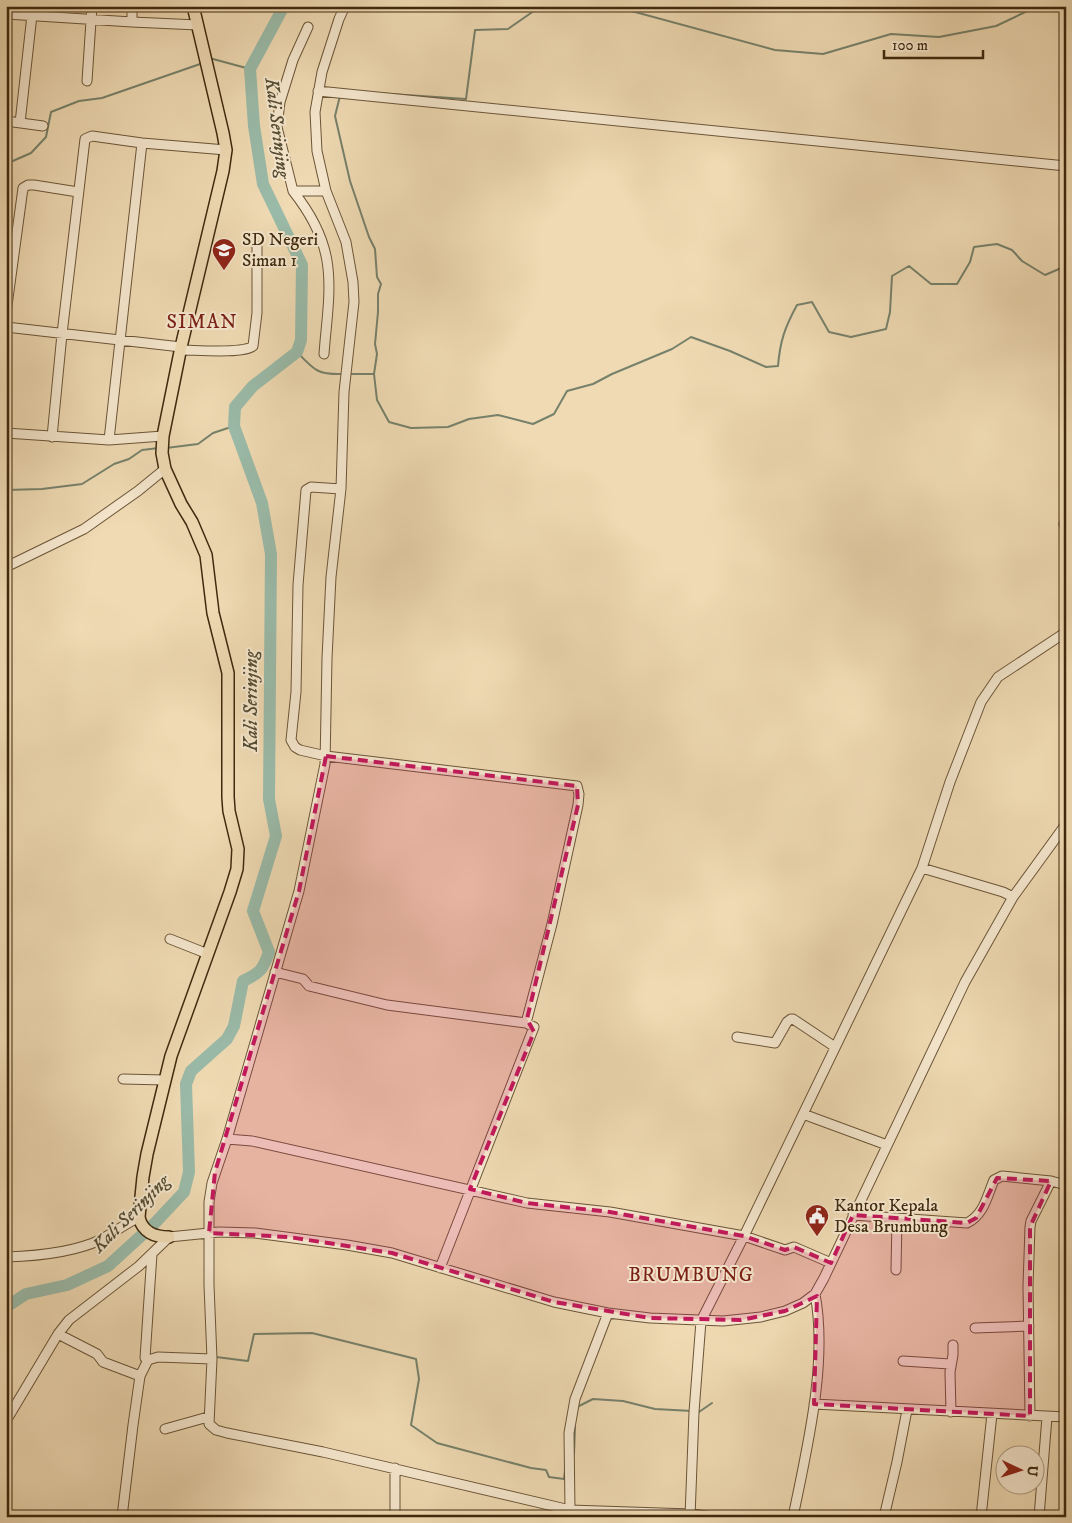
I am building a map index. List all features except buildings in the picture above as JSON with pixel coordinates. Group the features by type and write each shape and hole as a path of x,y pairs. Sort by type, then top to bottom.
{"main road":[{"path":"168,1237 160,1237 144,1226 143,1177 171,1056 230,892 238,858 237,842 229,811 228,797 228,673 213,613 206,556 192,522 181,504 165,469 162,444 181,348 215,211 226,150 193,6"}],"street":[{"path":"87,81 92,6"},
{"path":"132,6 132,22"},
{"path":"346,6 339,19 322,72 315,112 317,151 326,191 346,242 353,282 354,313 347,365 341,489 331,577 327,658 326,756 299,890 212,1183 209,1233 212,1357 209,1424 216,1430 395,1468 570,1513 714,1517"},
{"path":"20,123 33,11"},
{"path":"6,14 33,11 90,19 198,25"},
{"path":"308,27 293,60 280,102 277,127 293,191 302,202 316,228 327,261 328,289 324,354"},
{"path":"318,91 1066,166"},
{"path":"6,121 43,126"},
{"path":"52,437 78,192 84,145 87,137 226,150"},
{"path":"109,440 142,143"},
{"path":"6,313 23,188 28,185 34,185 78,192"},
{"path":"293,191 326,191"},
{"path":"6,327 181,348 248,349 253,346 257,313 257,246"},
{"path":"6,433 162,444"},
{"path":"6,567 84,529 138,491 165,469"},
{"path":"341,489 310,487 306,490 298,585 296,692 291,740 295,747 300,750 326,756 577,786 579,794 578,805 552,924 526,1024"},
{"path":"691,1516 694,1411 702,1321 922,868 950,782 981,702 998,677 1066,632"},
{"path":"6,1421 58,1334 82,1309 120,1281 152,1254 168,1237 209,1233 255,1233 347,1245 392,1253 554,1302 608,1313 650,1318 723,1321 761,1317 785,1312 803,1303 815,1294 831,1263 965,982 1013,898 1066,824"},
{"path":"922,868 1003,892 1013,898"},
{"path":"170,939 208,954"},
{"path":"275,972 303,979 309,986 388,1006 526,1024 532,1025 534,1028 440,1268"},
{"path":"738,1037 776,1043 787,1022 793,1019 835,1047"},
{"path":"123,1079 164,1080"},
{"path":"803,1114 887,1145"},
{"path":"226,1138 252,1141 527,1203 610,1212 744,1236 785,1250 794,1247 831,1263"},
{"path":"853,1215 967,1223 976,1218 994,1180 1002,1176 1050,1181 1066,1185"},
{"path":"1030,1416 1030,1227 1050,1181"},
{"path":"896,1270 897,1218"},
{"path":"6,1257 58,1252 144,1226"},
{"path":"122,1517 139,1376 147,1359 145,1358 152,1254"},
{"path":"793,1517 814,1404 819,1326 815,1294"},
{"path":"570,1513 569,1433 575,1399 608,1313"},
{"path":"975,1328 1029,1326"},
{"path":"58,1334 97,1354 103,1362 139,1376"},
{"path":"951,1412 950,1364 953,1355 953,1345"},
{"path":"147,1359 158,1357 212,1357"},
{"path":"903,1361 950,1364"},
{"path":"814,1404 1066,1417"},
{"path":"884,1517 907,1410"},
{"path":"981,1517 992,1414"},
{"path":"1039,1517 1047,1416"},
{"path":"165,1429 208,1417"},
{"path":"395,1468 395,1517"}],"highlighted area":[{"path":"326,756 577,786 578,805 527,1019 534,1032 470,1189 527,1203 610,1212 744,1236 785,1250 794,1247 831,1263 853,1215 967,1223 976,1218 997,1178 1051,1181 1030,1227 1030,1416 814,1404 817,1296 785,1311 741,1320 650,1318 554,1302 392,1253 289,1237 209,1233 215,1172 299,891"}],"waterway":[{"name":"Kali Serinjing","path":"6,1307 26,1294 67,1285 108,1266 154,1224 184,1192 189,1172 186,1084 191,1071 227,1039 234,1026 243,981 260,970 269,952 253,911 276,836 269,799 271,554 262,503 234,426 235,407 253,386 297,352 301,340 302,265 263,184 254,126 250,69 284,6"},
{"path":"376,93 466,99 475,30 508,29 541,6"},
{"path":"613,6 775,50 823,54 891,34 939,37 996,26 1038,6"},
{"path":"210,60 213,59 250,69"},
{"path":"6,164 31,153 46,137 51,112 79,101 102,98 203,63"},
{"path":"340,96 335,116 350,181 375,249 377,277 381,284 378,294 375,344 377,354 374,374"},
{"path":"349,374 374,374 377,400 389,422 411,428 448,427 469,419 498,415 533,424 554,414 567,391 593,384 672,349 691,337 766,367 778,366 784,334 797,305 812,302 829,332 851,337 886,329 890,312 892,276 909,266 931,284 957,284 970,262 974,247 997,244 1012,250 1022,261 1045,275 1066,266"},
{"path":"297,352 313,368 328,374 344,374"},
{"path":"166,448 198,444 213,433 234,426"},
{"path":"6,490 42,489 82,484 114,464 129,459 142,450 159,448"},
{"path":"216,1357 248,1361 254,1334 312,1333 416,1359 419,1379 411,1425 437,1443 531,1468 546,1470 549,1477 564,1479 565,1470"},
{"path":"577,1407 593,1399 623,1401 655,1409 692,1411"},
{"path":"696,1411 699,1412 712,1403"},
{"path":"574,1454 575,1427"}],"place":[{"name":"SD Negeri Siman 1","path":"224,271"},
{"name":"Kantor Kepala Desa Brumbung","path":"817,1237"}],"district":[{"name":"SIMAN","path":"202,322"},
{"name":"BRUMBUNG","path":"691,1275"}]}
